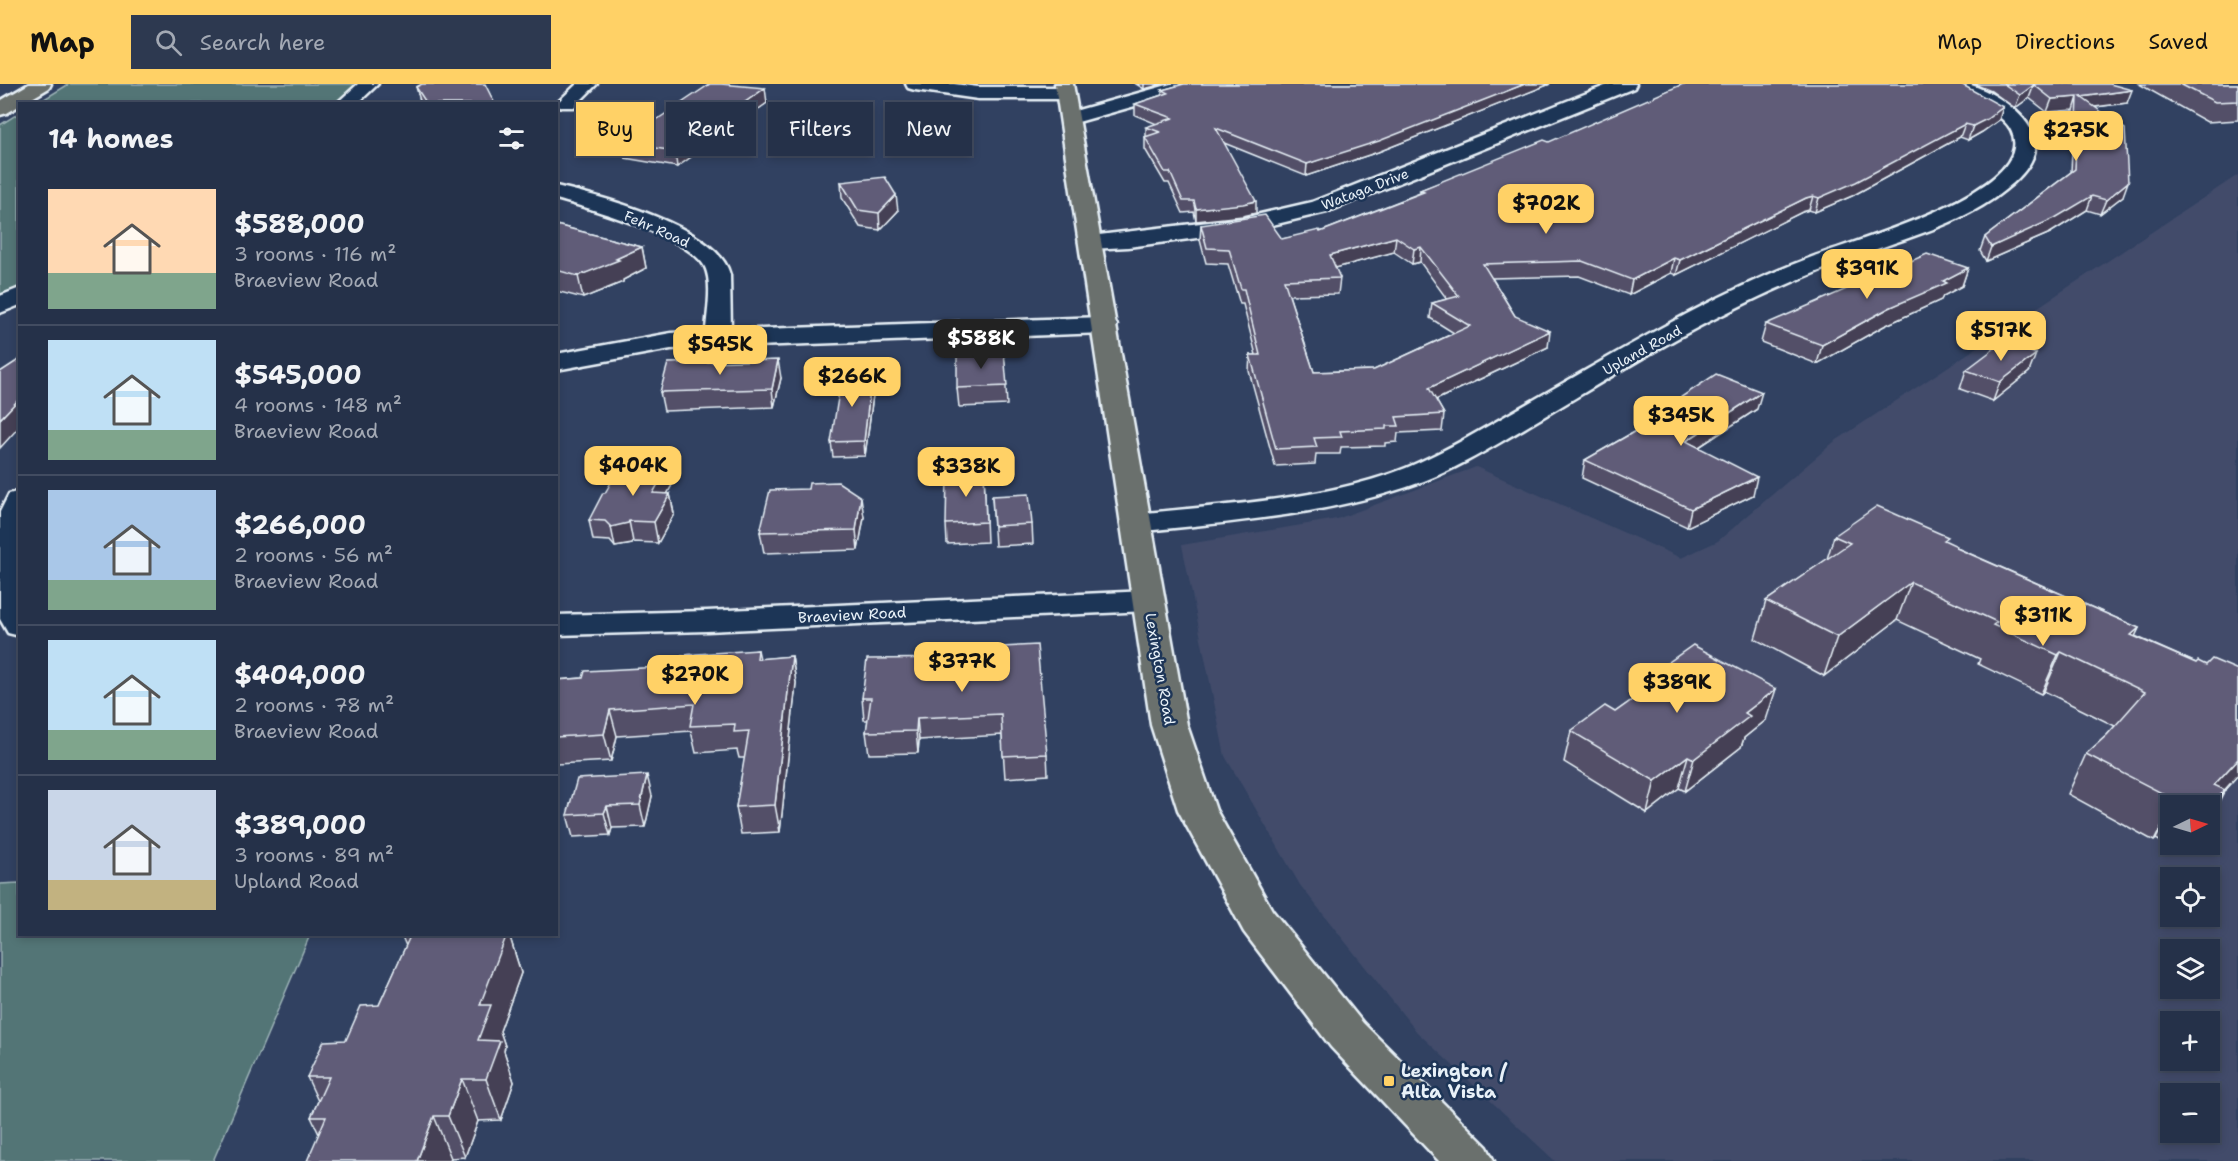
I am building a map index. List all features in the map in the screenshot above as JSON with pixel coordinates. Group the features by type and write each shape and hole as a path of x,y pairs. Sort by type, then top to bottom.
{"main road":[{"path":"0,110 42,84"},
{"name":"Lexington Road","path":"1067,98 1169,725 1197,810 1258,921 1347,1035 1470,1161"}],"street":[{"path":"347,102 369,84"},
{"path":"567,103 588,84"},
{"path":"915,84 978,93 1067,98 1192,84"},
{"name":"Wataga Drive","path":"1090,242 1244,225 1319,207 1627,84"},
{"name":"Upland Road","path":"1136,523 1288,506 1343,496 1416,474 1715,309 1766,284 1956,211 1991,190 2013,171 2022,158 2025,140 2019,127 2008,115 1982,97 1952,84"},
{"name":"Fehr Road","path":"558,193 630,216 679,236 702,249 717,268 720,287 719,338"},
{"path":"0,306 18,296"},
{"path":"558,362 671,341 1104,325"},
{"path":"18,504 13,513 5,544 1,570 6,610 18,624"},
{"name":"Braeview Road","path":"558,625 707,621 1148,601"}],"shaded area":[{"path":"2238,175 2238,1161 1555,1161 1417,1032 1300,885 1225,756 1182,545 1337,519 1476,467 1681,558 1718,541 1834,442"}],"green space":[{"path":"69,84 360,84 337,102 39,102"},
{"path":"18,114 18,288 0,298 0,125"},
{"path":"18,883 18,936 310,936 213,1161 0,1161 0,884"}],"building":[{"path":"422,84 485,84 494,102 426,102 416,87"},
{"path":"710,84 765,88 745,102 683,102"},
{"path":"1184,84 1525,84 1379,141 1307,164 1216,128 1256,201 1196,209 1194,201 1183,201 1170,172 1165,172 1145,137 1160,132 1146,127 1173,118 1135,104 1168,93 1162,90"},
{"path":"1683,84 1961,84 2003,107 1987,119 1973,126 1965,124 1856,182 1819,198 1813,196 1806,198 1680,260 1674,258 1632,280 1582,261 1483,264 1515,316 1550,331 1429,388 1444,414 1396,417 1399,426 1386,426 1386,429 1340,431 1342,437 1314,438 1317,447 1276,449 1250,355 1260,355 1244,289 1241,289 1229,249 1207,248 1201,225 1265,215 1282,239 1319,230 1320,232 1424,192 1420,190 1544,140 1549,142","holes":["1396,237 1414,249 1421,247 1459,296 1432,303 1470,326 1374,370 1314,372 1284,280 1340,278 1330,255"]},
{"path":"2004,84 2110,84 2132,90 2081,97 2125,129 2128,182 2106,200 2092,196 2055,218 1991,247 1985,237 2075,169 2078,97 2052,99 2034,85 2020,95"},
{"path":"2180,84 2238,84 2238,101 2215,102"},
{"path":"666,114 666,150 654,148 654,122"},
{"path":"885,177 896,195 879,213 858,210 841,182"},
{"path":"558,226 642,247 616,259 619,260 578,276 558,271"},
{"path":"1927,254 1968,268 1943,281 1947,283 1889,308 1822,345 1766,324"},
{"path":"2003,342 2036,354 2000,382 1966,370"},
{"path":"1004,352 1007,386 957,388 957,354"},
{"path":"18,360 18,400 0,419 0,372"},
{"path":"778,360 772,389 660,392 668,363"},
{"path":"872,372 864,441 831,442 842,373"},
{"path":"1716,374 1762,392 1686,441 1757,477 1691,509 1585,460 1639,429 1649,422 1645,421"},
{"path":"634,463 669,464 653,493 670,494 654,522 629,521 611,527 605,521 589,520 613,479 625,479"},
{"path":"984,472 986,522 946,524 947,474"},
{"path":"838,482 861,497 856,530 760,532 770,490 808,489 809,483"},
{"path":"1029,494 1032,524 994,526 992,496"},
{"path":"1877,506 1948,537 1944,540 1957,546 1956,548 2139,628 2131,635 2196,663 2198,661 2206,665 2212,659 2238,670 2238,759 2214,785 2225,790 2220,796 2165,795 2086,754 2107,735 2145,692 2061,652 2058,655 1993,625 1997,622 1911,582 1837,637 1766,601 1850,543 1834,536"},
{"path":"1037,645 1047,754 1003,756 1001,714 917,718 916,731 866,732 871,698 862,698 867,659 966,658 966,649"},
{"path":"1693,645 1776,689 1745,713 1750,716 1694,759 1688,756 1655,781 1571,731 1605,706 1615,712 1671,672 1662,667"},
{"path":"758,650 757,659 792,656 775,805 736,807 749,731 734,732 735,724 690,726 694,704 610,710 604,734 558,737 558,680 583,678 585,671 680,666 682,655"},
{"path":"647,775 640,805 607,806 604,813 567,815 577,779"},
{"path":"410,936 506,936 480,1005 491,1005 478,1040 500,1041 486,1079 462,1079 448,1116 434,1116 417,1161 307,1161 326,1117 311,1117 329,1077 307,1077 324,1041 346,1040 361,1006 379,1005"}],"place":[{"name":"Lexington / Alta Vista","path":"1389,1081"}]}
